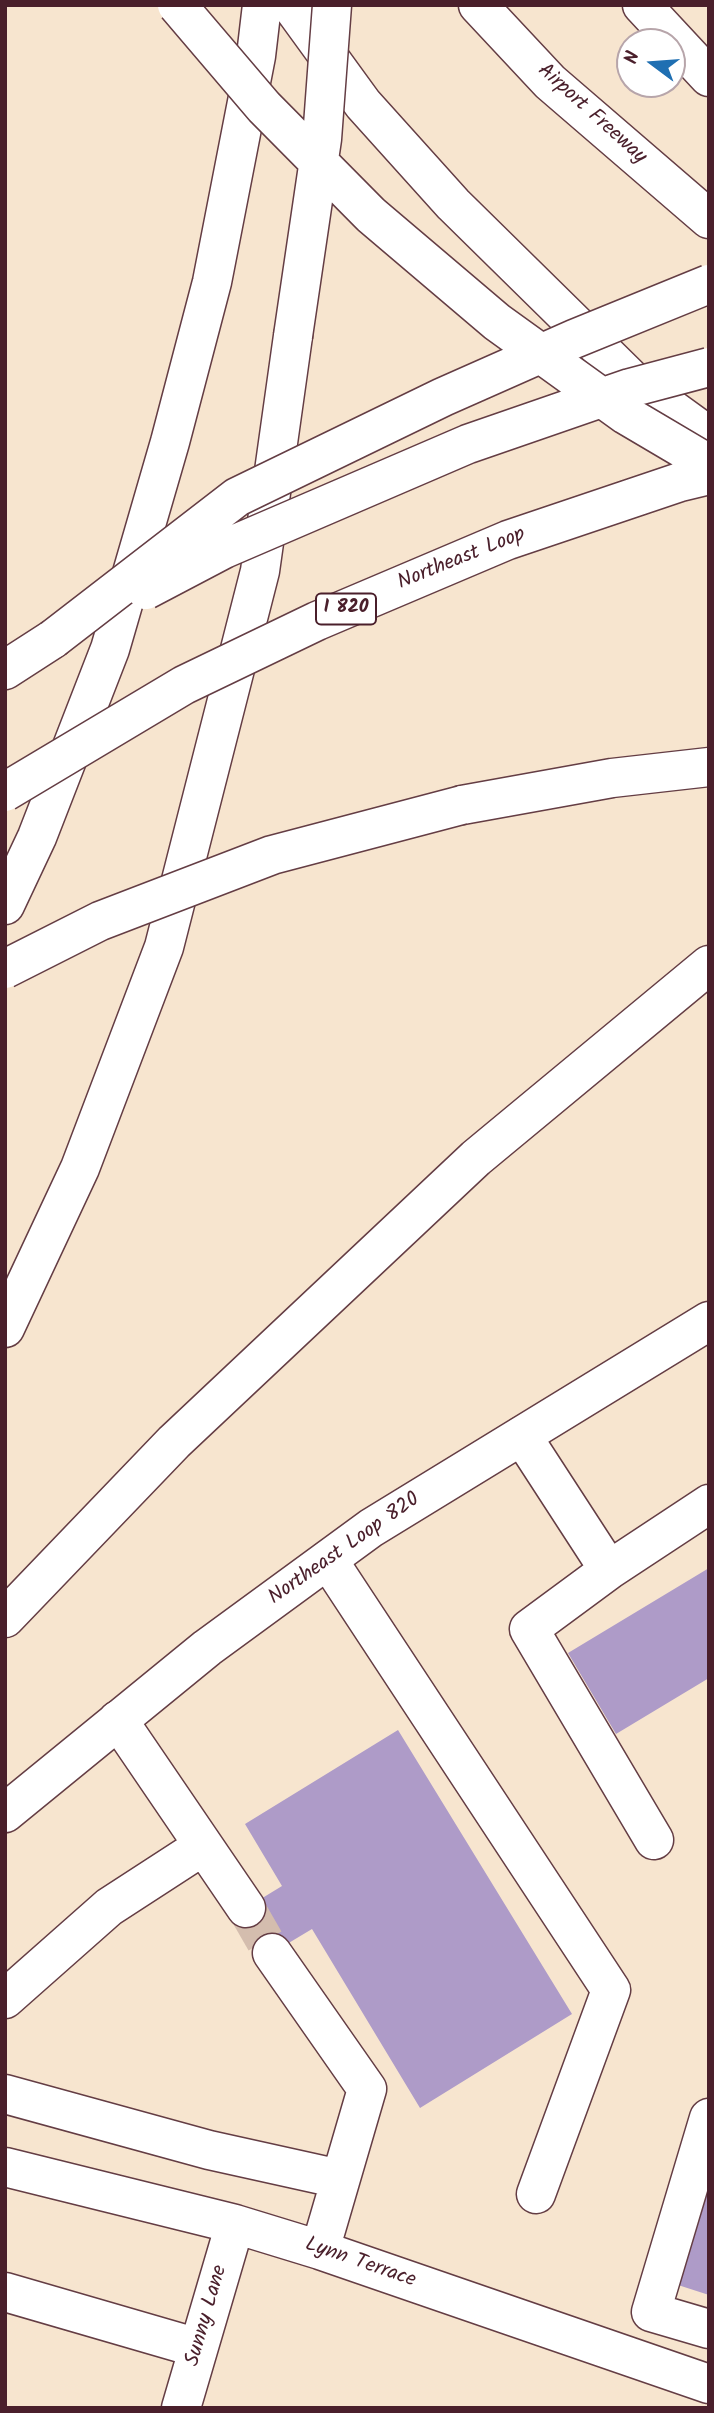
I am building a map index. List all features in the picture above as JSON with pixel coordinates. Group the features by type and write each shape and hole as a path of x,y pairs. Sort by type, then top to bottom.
{"main road":[{"path":"177,5 264,107 371,215 507,329 626,415 709,464"},
{"path":"5,905 37,837 110,649 170,442 212,282 256,56 262,5"},
{"path":"291,5 363,104 453,204 633,381 709,436"},
{"path":"5,1328 80,1168 163,947 260,571 322,139 332,5"},
{"name":"Airport Freeway","path":"478,5 550,82 709,219"},
{"path":"642,5 709,77"},
{"path":"5,670 53,639 237,497 443,397 574,339 709,284"},
{"path":"53,639 224,549 468,444 630,388 709,367"},
{"name":"Northeast Loop","path":"5,792 184,685 317,621 508,540 680,482 709,475"},
{"path":"5,969 100,921 272,855 462,805 612,778 709,768"},
{"path":"5,1618 174,1443 477,1158 709,965"},
{"name":"Northeast Loop 820","path":"5,1813 207,1648 371,1528 709,1321"},
{"path":"522,1436 609,1570"},
{"path":"654,1840 529,1629 609,1570 709,1504"},
{"path":"328,1560 611,1990 536,2194"},
{"path":"118,1720 246,1908"},
{"path":"5,1999 108,1907 203,1846"},
{"path":"272,1953 366,2089 320,2250"},
{"path":"5,2094 209,2150 340,2179"},
{"path":"709,2118 651,2312 709,2329"},
{"name":"Lynn Terrace","path":"5,2167 234,2224 320,2250 709,2384"},
{"name":"Sunny Lane","path":"181,2408 234,2224"},
{"path":"5,2291 198,2348"}],"building":[{"path":"709,1568 709,1678 616,1734 568,1653"},
{"path":"398,1730 572,2014 420,2108 312,1929 272,1953 246,1908 282,1886 245,1824"},
{"path":"709,2184 709,2295 678,2285"}],"tunnel":[{"path":"246,1908 272,1953"}]}
